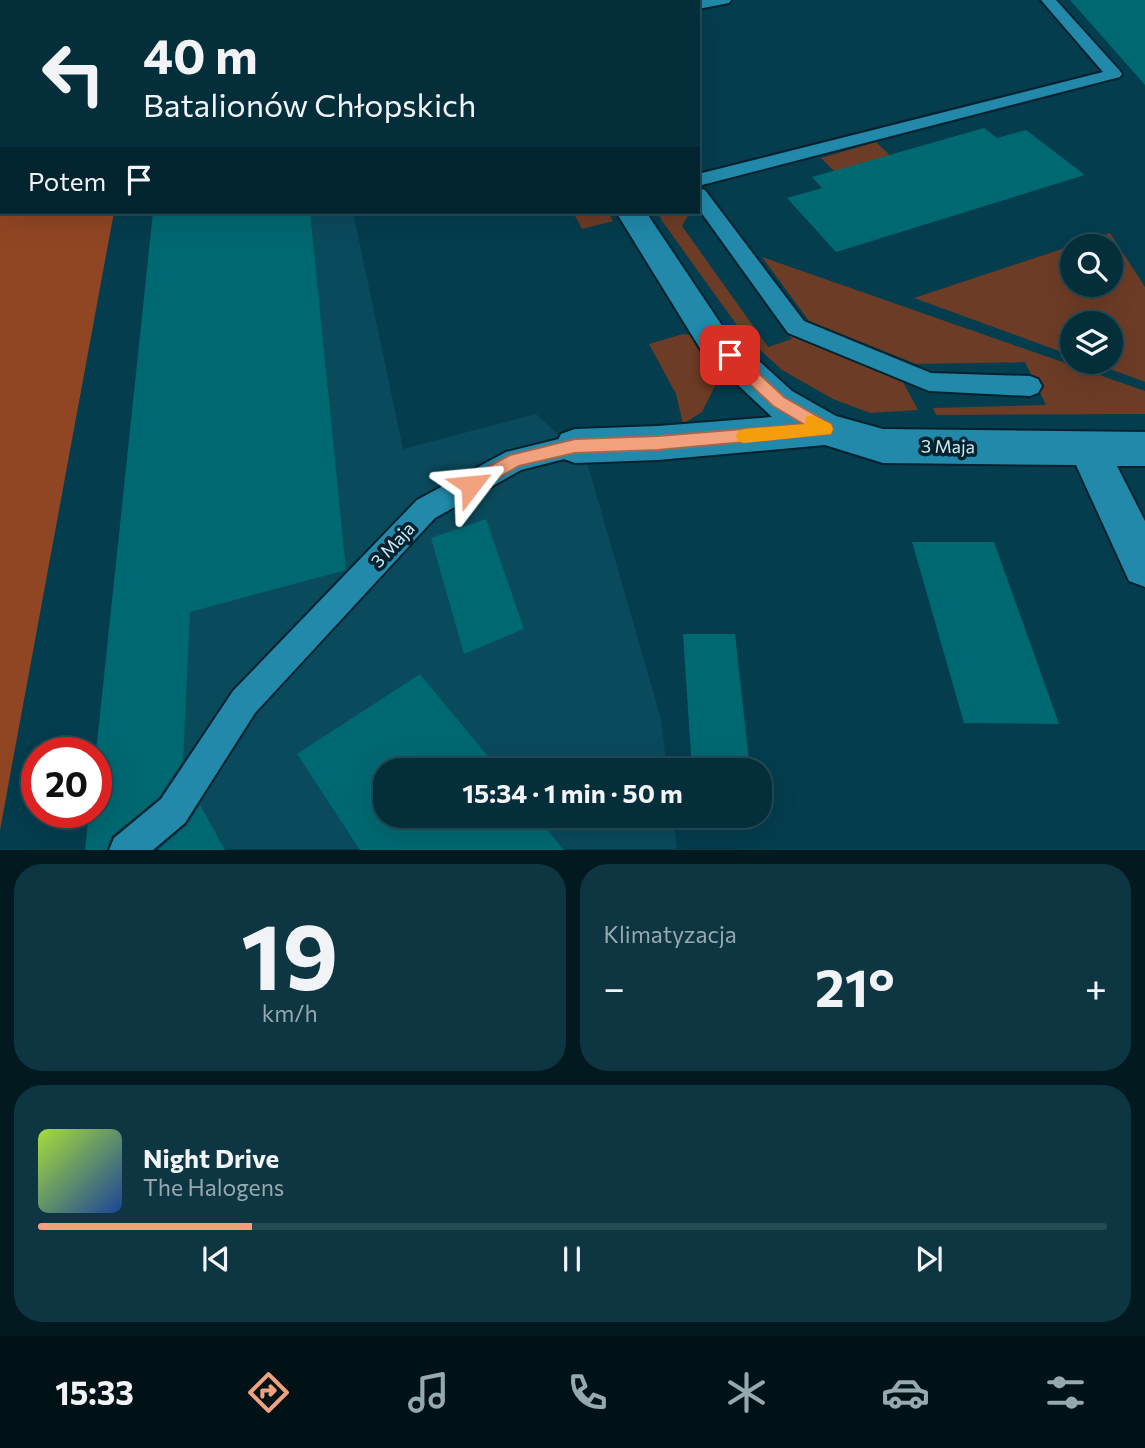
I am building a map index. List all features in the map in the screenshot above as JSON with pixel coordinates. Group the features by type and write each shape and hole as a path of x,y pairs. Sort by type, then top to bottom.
{"street":[{"path":"632,214 713,340 779,402 825,429"},
{"name":"3 Maja","path":"575,446 658,443 825,429 883,446 1145,449"},
{"path":"1088,449 1145,566"}],"lane":[{"path":"700,5 724,0"},
{"path":"700,179 1114,75 1048,0"},
{"path":"700,197 796,327 929,382 1030,386"},
{"name":"3 Maja","path":"127,849 173,811 244,702 426,509 515,460 575,446"}],"shaded area":[{"path":"876,142 898,163 842,179 821,158"},
{"path":"0,214 114,214 0,830"},
{"path":"155,214 353,214 403,449 536,414 587,462 661,719 666,758 373,758 373,828 674,828 677,849 139,849 112,795 112,751"},
{"path":"574,214 609,214 613,221 582,229"},
{"path":"659,214 689,214 682,226 768,347 792,339 784,329 901,378 918,410 870,413 833,399 782,370 744,335"},
{"path":"1060,250 1060,297 1123,297 1123,253 1145,287 1145,382 1123,374 1123,311 1060,311 1060,351 914,298"},
{"path":"762,257 1060,361 1060,374 1096,374 1145,391 1145,414 936,415 933,408 1046,405 1025,362 916,364 809,321"},
{"path":"683,334 690,335 706,359 716,384 702,412 683,424 676,394 649,344"}],"building":[{"path":"1070,0 1145,0 1145,85"},
{"path":"984,128 997,138 1026,130 1085,175 836,252 787,198 822,188 812,177"},
{"path":"153,214 310,214 346,570 190,612 183,761 159,797 112,836 107,850 85,850 87,828 112,828 112,737 98,737"},
{"path":"486,519 524,629 464,654 431,538"},
{"path":"912,542 994,542 1059,724 964,723"},
{"path":"683,634 735,634 749,758 691,758"},
{"path":"420,674 489,758 373,758 373,828 546,828 564,850 360,850 297,754"},
{"path":"200,805 225,850 158,850 187,825"}],"slow traffic":[{"path":"744,436 825,429 812,421"}],"route":[{"path":"471,485 515,460 575,446 658,443 825,429 779,402 730,355"}]}
